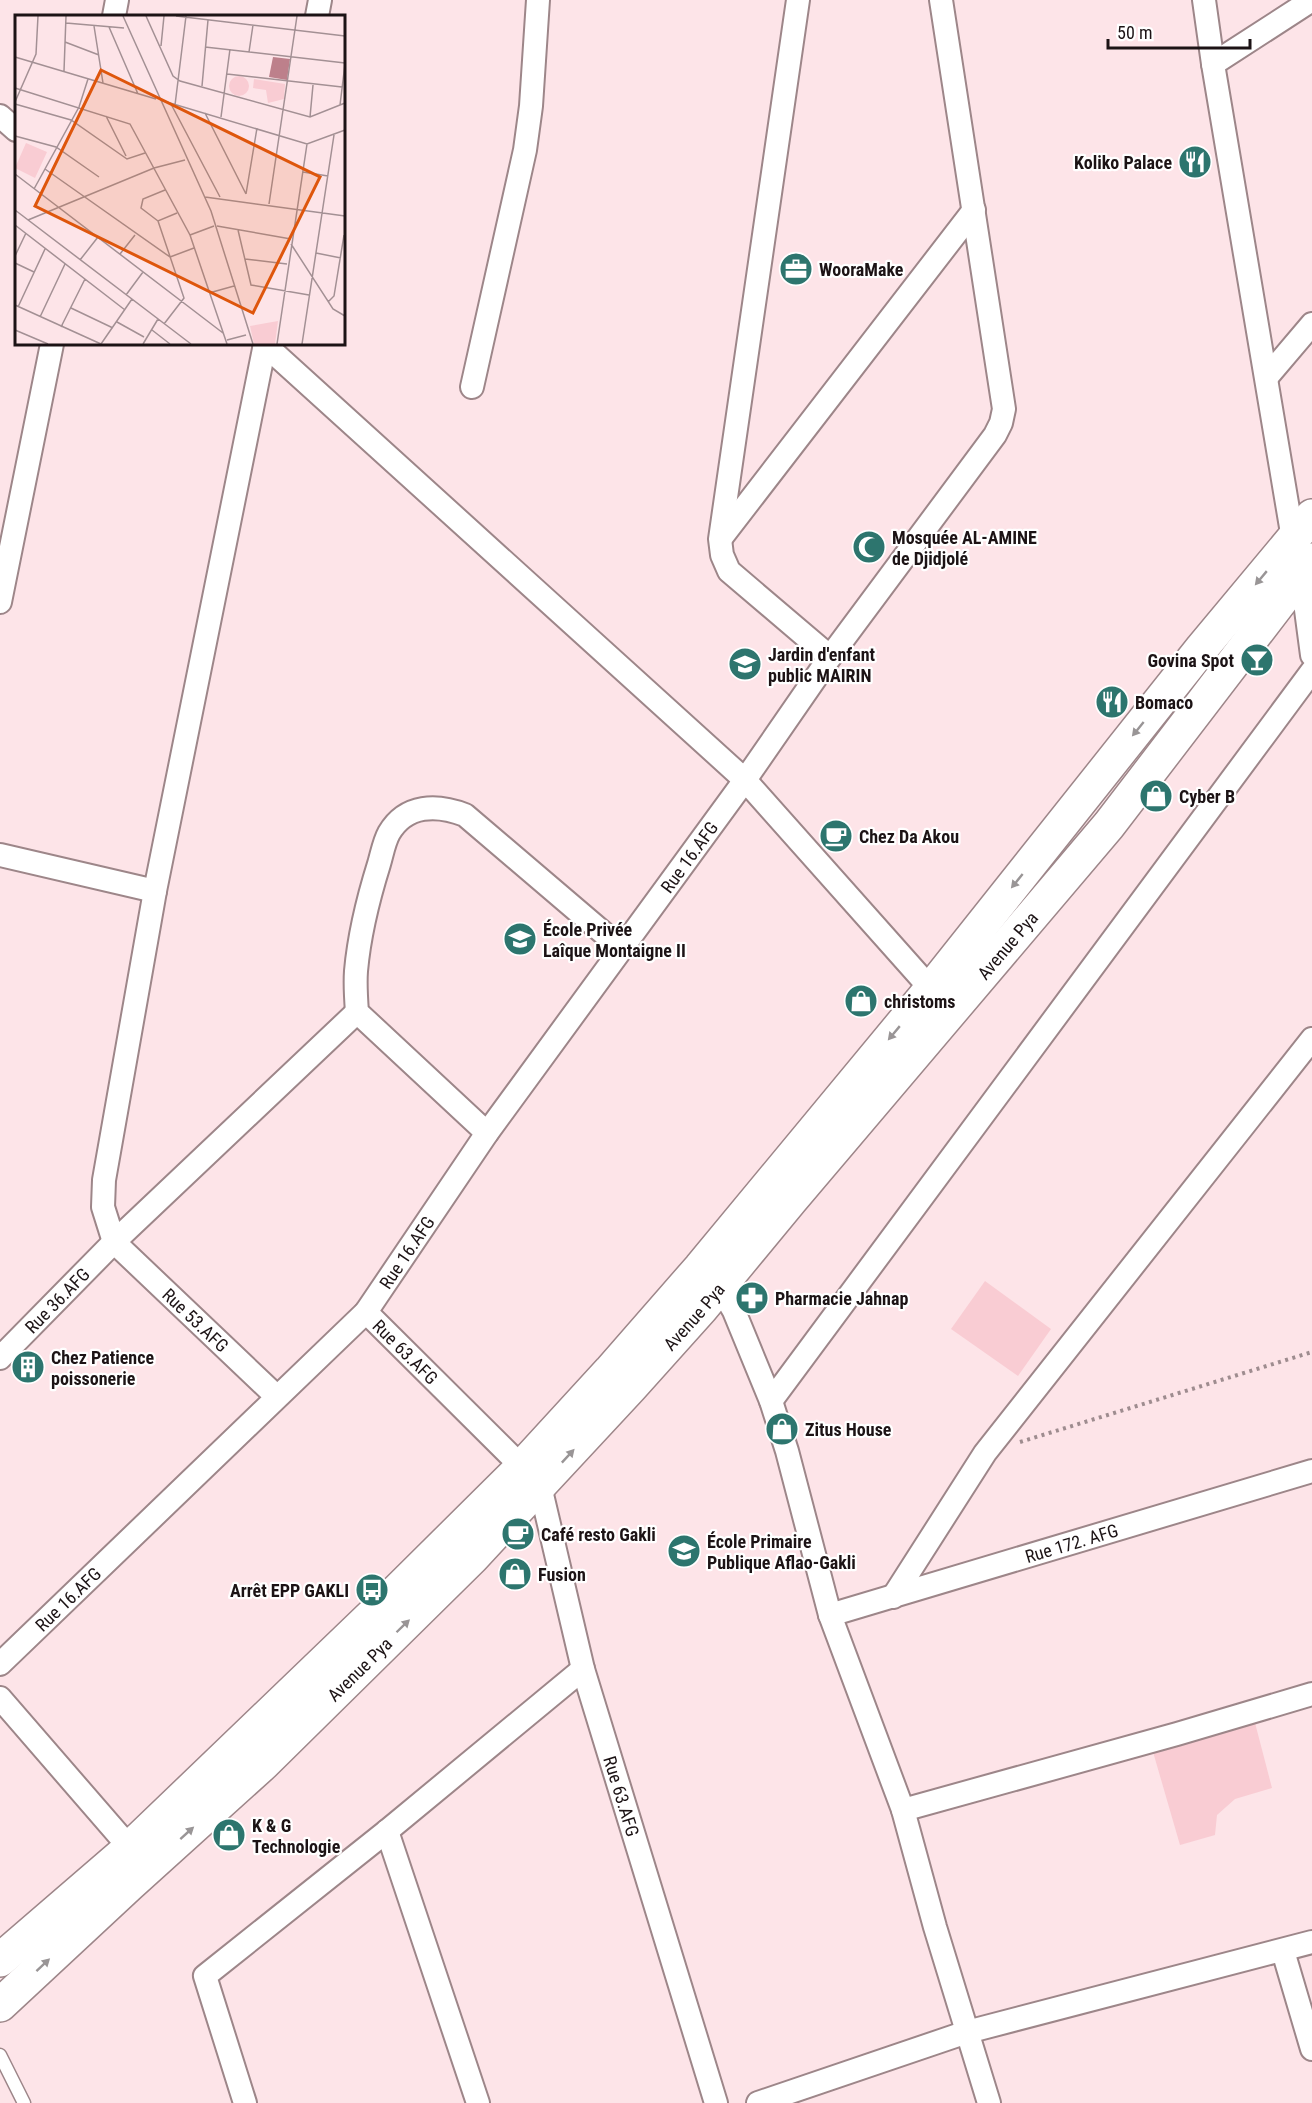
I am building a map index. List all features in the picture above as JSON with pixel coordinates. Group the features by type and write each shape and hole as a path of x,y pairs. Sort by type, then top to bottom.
{"main road":[{"name":"Avenue Pya","path":"0,1960 130,1848 375,1612 631,1387 710,1277 931,989 1202,648 1305,547"},
{"name":"Avenue Pya","path":"710,1277 790,1200 1109,825 1305,547"},
{"name":"Avenue Pya","path":"0,2005 263,1764 472,1558 531,1477"}],"street":[{"path":"114,15 117,0"},
{"path":"317,15 320,0"},
{"path":"472,387 525,150 531,106 538,0"},
{"path":"798,0 720,539 729,571 830,657"},
{"name":"Rue 16.AFG","path":"0,1665 276,1396 366,1312 488,1133 746,780 830,657 995,435 1004,409 941,0"},
{"path":"1204,0 1267,377 1305,547 1312,655"},
{"path":"1213,64 1312,0"},
{"path":"0,116 15,129"},
{"path":"720,539 974,210"},
{"path":"1267,377 1312,324"},
{"path":"0,602 52,345"},
{"path":"114,1242 103,1207 104,1180 155,891 265,345"},
{"path":"266,345 746,780 931,989"},
{"path":"771,1401 1312,671"},
{"path":"488,1133 357,1012 356,972 370,891 388,834 399,821 414,811 431,807 449,808 465,815 621,948"},
{"path":"0,855 155,891"},
{"name":"Rue 36.AFG","path":"0,1358 114,1242 357,1012"},
{"path":"893,1597 985,1453 1312,1038"},
{"name":"Rue 53.AFG","path":"114,1242 276,1396"},
{"path":"710,1277 734,1311 771,1401 787,1451 830,1615 903,1810 935,1927 989,2103"},
{"name":"Rue 63.AFG","path":"366,1312 531,1477 583,1669 716,2103"},
{"name":"Rue 172. AFG","path":"830,1615 1312,1471"},
{"path":"244,2103 205,1976 387,1831 583,1669"},
{"path":"903,1810 1312,1694"},
{"path":"0,1698 130,1848"},
{"path":"387,1831 478,2103"},
{"path":"758,2103 967,2032 1312,1942"},
{"path":"1283,1951 1312,2049"}],"lane":[{"path":"0,2055 24,2103"}],"path":[{"path":"985,1453 1312,1352"}],"shaded area":[{"path":"985,1281 1051,1329 1018,1376 951,1329"},
{"path":"1254,1719 1272,1788 1235,1799 1217,1815 1215,1835 1180,1845 1151,1745"}],"place":[{"name":"Koliko Palace","path":"1195,162"},
{"name":"WooraMake","path":"796,269"},
{"name":"Mosquée AL-AMINE de Djidjolé","path":"869,547"},
{"name":"Govina Spot","path":"1257,660"},
{"name":"Jardin d'enfant public MAIRIN","path":"745,664"},
{"name":"Bomaco","path":"1112,702"},
{"name":"Cyber B","path":"1156,796"},
{"name":"Chez Da Akou","path":"836,836"},
{"name":"École Privée Laîque Montaigne II","path":"520,939"},
{"name":"christoms","path":"861,1001"},
{"name":"Pharmacie Jahnap","path":"752,1298"},
{"name":"Chez Patience poissonerie","path":"28,1367"},
{"name":"Zitus House","path":"782,1429"},
{"name":"Café resto Gakli","path":"518,1534"},
{"name":"École Primaire Publique Aflao-Gakli","path":"684,1551"},
{"name":"Fusion","path":"515,1574"},
{"name":"Arrêt EPP GAKLI","path":"372,1590"},
{"name":"K & G Technologie","path":"229,1835"}]}
